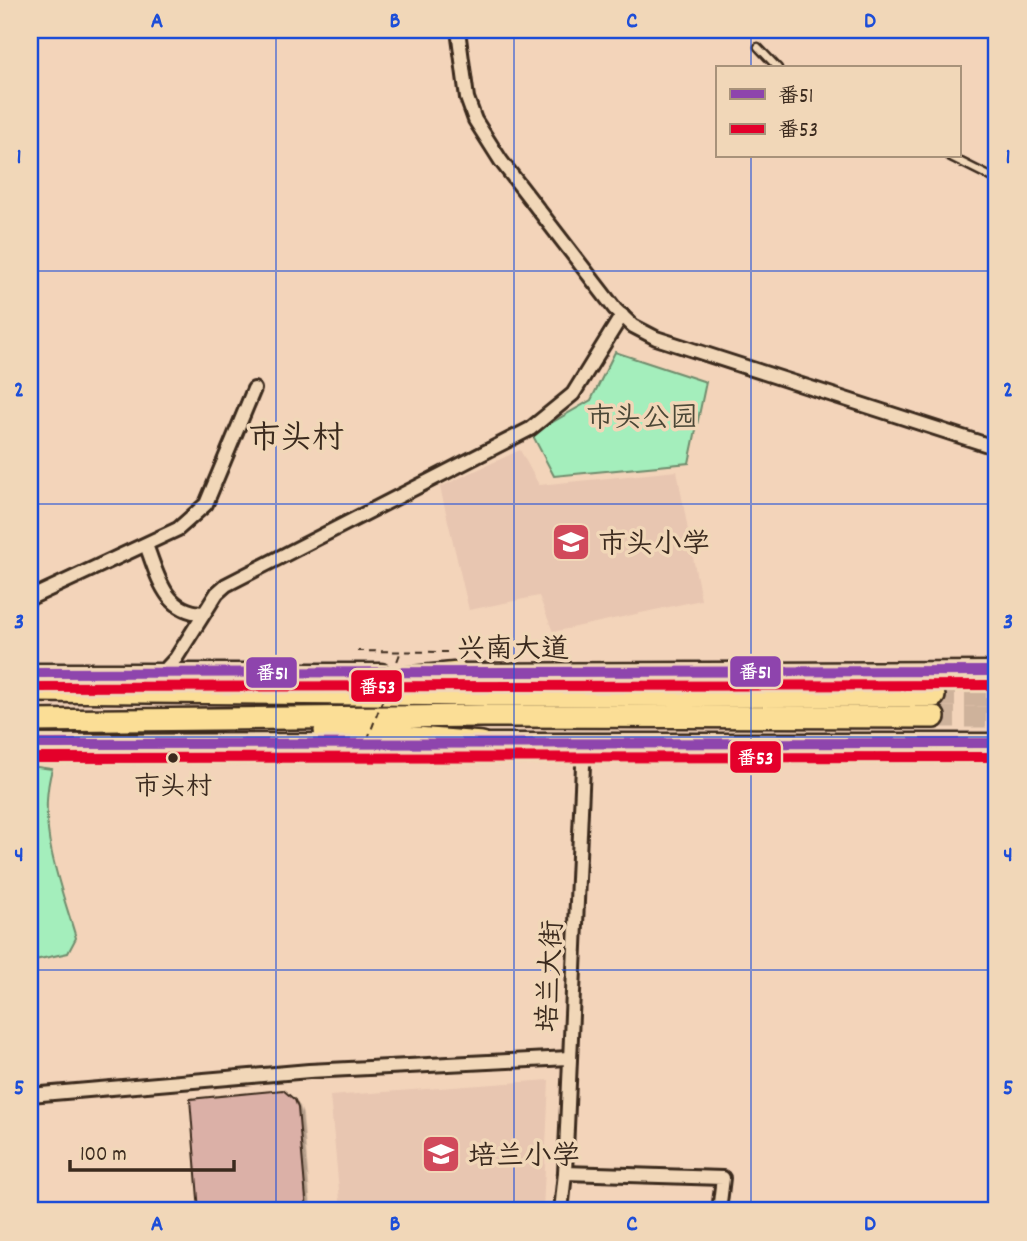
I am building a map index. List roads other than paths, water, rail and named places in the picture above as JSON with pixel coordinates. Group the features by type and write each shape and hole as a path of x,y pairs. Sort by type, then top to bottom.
{"highway":[{"path":"254,693 459,673"},
{"path":"30,691 934,707 30,721"},
{"path":"193,720 482,743"}],"main road":[{"name":"兴南大道","path":"30,673 997,671"},
{"path":"30,744 997,743"}],"street":[{"path":"458,30 467,98 475,120 500,161 633,326 656,338 997,448"},
{"path":"163,672 176,658 217,593 236,579 530,429 573,394 622,315"},
{"path":"30,598 178,529 206,504 254,388"},
{"path":"146,545 164,591 177,607 192,613 203,613"},
{"name":"培兰大街","path":"561,1211 565,1174 584,743"},
{"path":"30,1095 309,1071 569,1058"},
{"path":"565,1174 723,1178 719,1211"}],"lane":[{"path":"758,47 776,66"},
{"path":"953,158 997,180"}],"tunnel":[{"path":"934,696 997,696"},
{"path":"934,717 997,717"}],"place":[{"name":"市头小学","path":"571,542"},
{"name":"市头村","path":"173,758"},
{"name":"培兰小学","path":"441,1154"}],"district":[{"name":"市头村","path":"296,436"}],"park label":[{"name":"市头公园","path":"642,416"}]}
